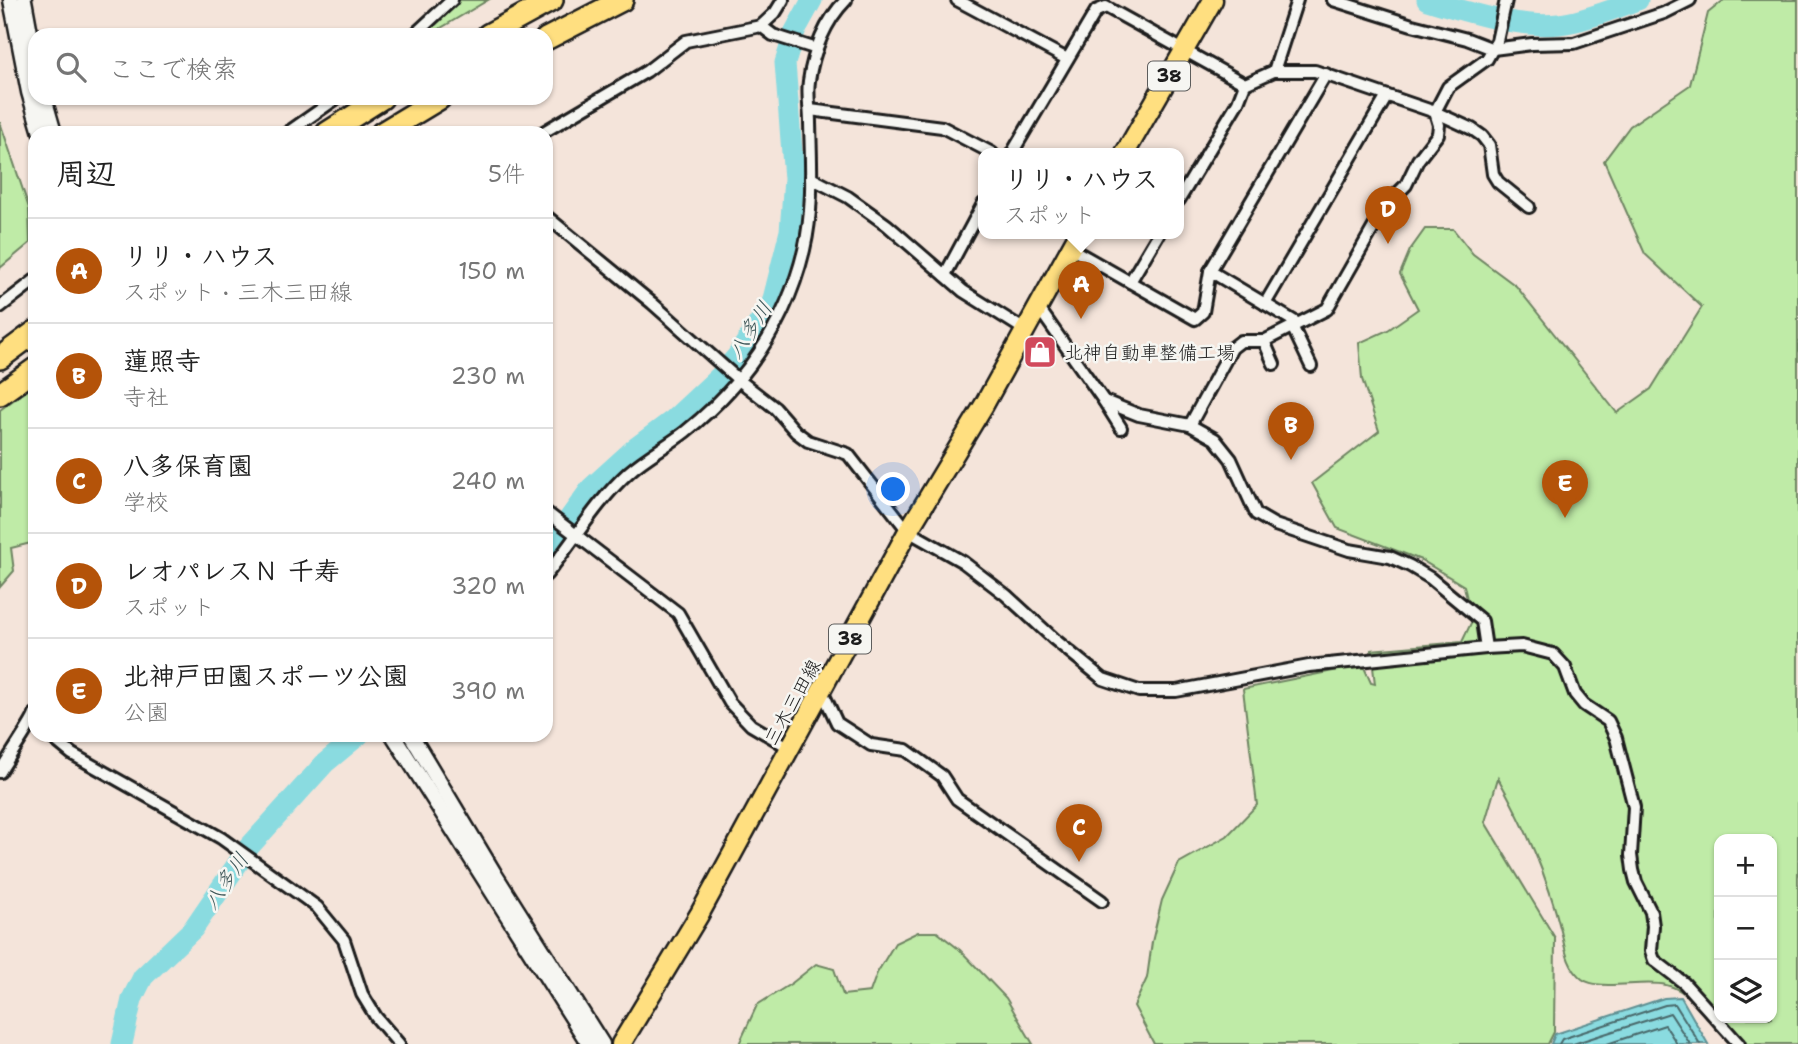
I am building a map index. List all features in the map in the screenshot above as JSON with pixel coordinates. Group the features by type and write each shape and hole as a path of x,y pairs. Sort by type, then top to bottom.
{"highway":[{"path":"501,28 552,0"},
{"path":"553,35 622,0"},
{"path":"338,126 371,105"},
{"path":"394,126 428,105"},
{"path":"0,358 28,337"},
{"path":"0,394 28,374"}],"main road":[{"name":"38","path":"1128,148 1213,0"},
{"name":"三木三田線","path":"621,1044 699,915 908,531 1074,241"}],"street":[{"path":"11,0 28,87"},
{"path":"24,0 29,28"},
{"path":"422,28 452,0"},
{"path":"553,127 647,71 686,41 761,26 775,13 783,0"},
{"path":"553,566 607,495 630,471 683,433 740,381 774,329 791,292 804,250 810,216 809,81 823,31 846,0"},
{"path":"957,0 1067,60"},
{"path":"1274,71 1297,0"},
{"path":"1333,0 1412,25 1495,45 1574,43 1664,13 1690,0"},
{"path":"1190,425 1232,348 1241,341 1264,341 1327,309 1387,204 1406,185 1418,160 1438,134 1439,125 1435,112 1448,87 1487,60 1495,45 1506,0"},
{"path":"1015,148 1096,10 1106,7 1245,84"},
{"path":"761,26 773,35 817,49"},
{"path":"1184,192 1238,102 1245,84 1274,71 1315,71 1435,112 1482,136 1489,145 1493,174 1498,182 1529,207"},
{"path":"1074,241 1130,282 1195,319 1203,312 1210,271 1325,75"},
{"path":"1265,304 1387,96"},
{"path":"33,105 39,126"},
{"path":"46,105 52,126"},
{"path":"296,126 327,105"},
{"path":"810,110 942,127 982,148"},
{"path":"811,178 848,197 887,225 963,291 1025,330"},
{"path":"944,275 978,213"},
{"path":"553,222 775,408 796,432 808,441 848,454 908,531 962,562 1006,595 1103,679 1139,691 1176,691 1310,666 1486,648 1522,646 1553,654 1560,660 1570,684 1584,705 1608,721 1616,738 1634,807 1631,855 1636,882 1651,912 1651,951 1654,960 1684,983 1738,1044"},
{"path":"1130,282 1155,239"},
{"path":"1210,271 1294,325 1311,366"},
{"path":"0,307 28,285"},
{"path":"1038,307 1121,428"},
{"path":"1264,341 1274,363"},
{"path":"1104,401 1139,415 1190,425 1215,439 1231,459 1256,514 1275,525 1349,550 1390,557 1420,572 1439,584 1482,621 1486,648"},
{"path":"553,517 678,613 730,703 751,725 790,748"},
{"path":"822,691 837,723 871,745 906,750 942,776 957,799 1102,901"},
{"path":"0,772 28,729"},
{"path":"57,742 72,754 221,838 317,907 344,940 362,994 376,1017 399,1044"},
{"path":"397,742 589,1044"},
{"path":"415,742 602,1044"}],"green space":[{"path":"457,0 488,0 441,28 425,28"},
{"path":"1724,0 1798,0 1798,1044 1741,1044 1720,1023 1777,1023 1777,834 1714,834 1714,1017 1676,988 1646,983 1599,985 1582,979 1577,974 1567,957 1549,890 1535,852 1498,778 1485,822 1555,938 1554,1032 1548,1044 1154,1044 1134,1006 1147,978 1162,900 1179,863 1227,836 1257,805 1243,689 1363,665 1371,683 1375,684 1371,650 1462,642 1472,621 1464,586 1421,560 1337,528 1312,483 1379,431 1362,379 1359,343 1388,330 1418,309 1400,274 1410,250 1425,229 1453,229 1473,254 1516,286 1617,413 1651,389 1702,307 1645,254 1604,161 1630,126 1690,85 1708,13"},
{"path":"0,122 28,205 28,245 0,268"},
{"path":"28,389 28,544 11,548 14,571 0,587 0,410"},
{"path":"918,932 937,932 960,950 1006,998 1033,1044 739,1044 757,1005 816,964 834,969 843,995 870,992 877,973 895,943"}],"water":[{"path":"1681,997 1708,1044 1551,1044 1555,1034 1664,998"}],"waterway":[{"name":"八多川","path":"553,541 591,488 634,449 673,420 718,378 737,356 772,303 790,231 794,179 785,63 795,31 812,0"},
{"name":"八多川","path":"1427,0 1498,19 1536,24 1580,20 1638,0"},
{"name":"八多川","path":"122,1044 132,999 143,977 193,929 249,847 325,763 350,742"}],"place":[{"name":"レオパレスＮ 千寿","path":"1388,244"},
{"name":"リリ・ハウス","path":"1081,319"},
{"name":"北神自動車整備工場","path":"1040,352"},
{"name":"蓮照寺","path":"1291,460"},
{"name":"北神戸田園スポーツ公園","path":"1565,518"},
{"name":"八多保育園","path":"1079,862"}]}
